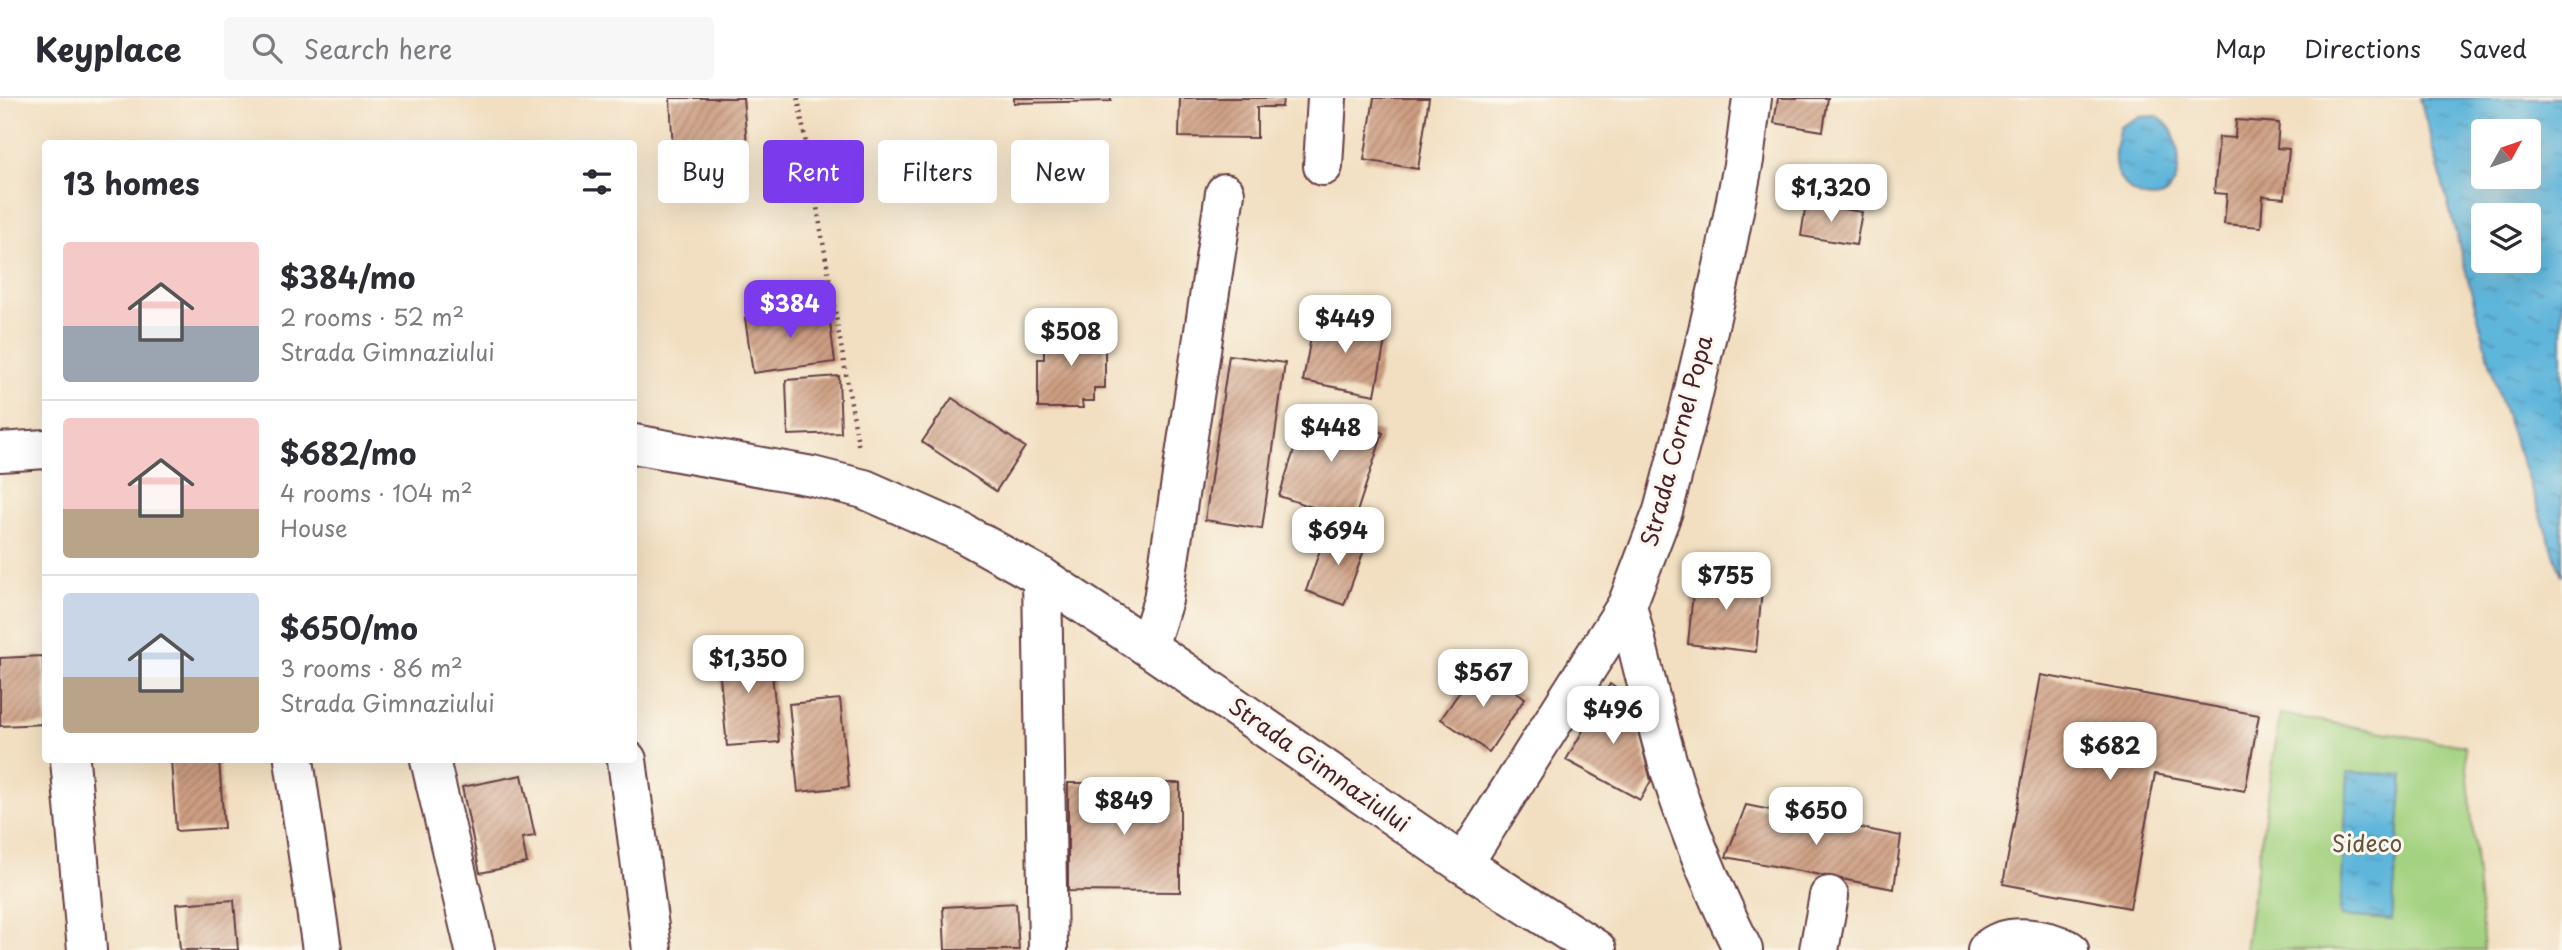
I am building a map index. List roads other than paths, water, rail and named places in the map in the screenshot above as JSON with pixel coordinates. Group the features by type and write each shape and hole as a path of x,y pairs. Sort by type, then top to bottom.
{"main road":[{"path":"1323,166 1327,98"},
{"name":"Strada Cornel Popa","path":"1463,864 1628,605 1662,511 1690,407 1731,226 1744,160 1752,98"},
{"path":"1149,647 1163,600 1225,193"},
{"name":"Strada Gimnaziului","path":"637,445 812,475 864,489 959,531 1042,577 1149,647 1463,864 1597,950"},
{"path":"0,453 42,449"},
{"path":"1042,577 1048,950"},
{"path":"1628,605 1663,748 1720,904 1743,950"},
{"path":"70,763 87,950"},
{"path":"294,763 322,950"},
{"path":"431,763 475,950"},
{"path":"627,763 652,950"},
{"path":"1819,950 1829,897"},
{"path":"1987,950 1993,944 2028,937 2054,942 2069,950"}],"water":[{"path":"2420,98 2562,98 2562,576 2500,400"},
{"path":"2157,116 2172,131 2178,153 2178,168 2171,189 2156,198 2147,198 2131,191 2119,177 2115,164 2115,148 2120,127 2139,117"},
{"name":"Sideco","path":"2348,772 2403,775 2392,920 2340,916"}]}
